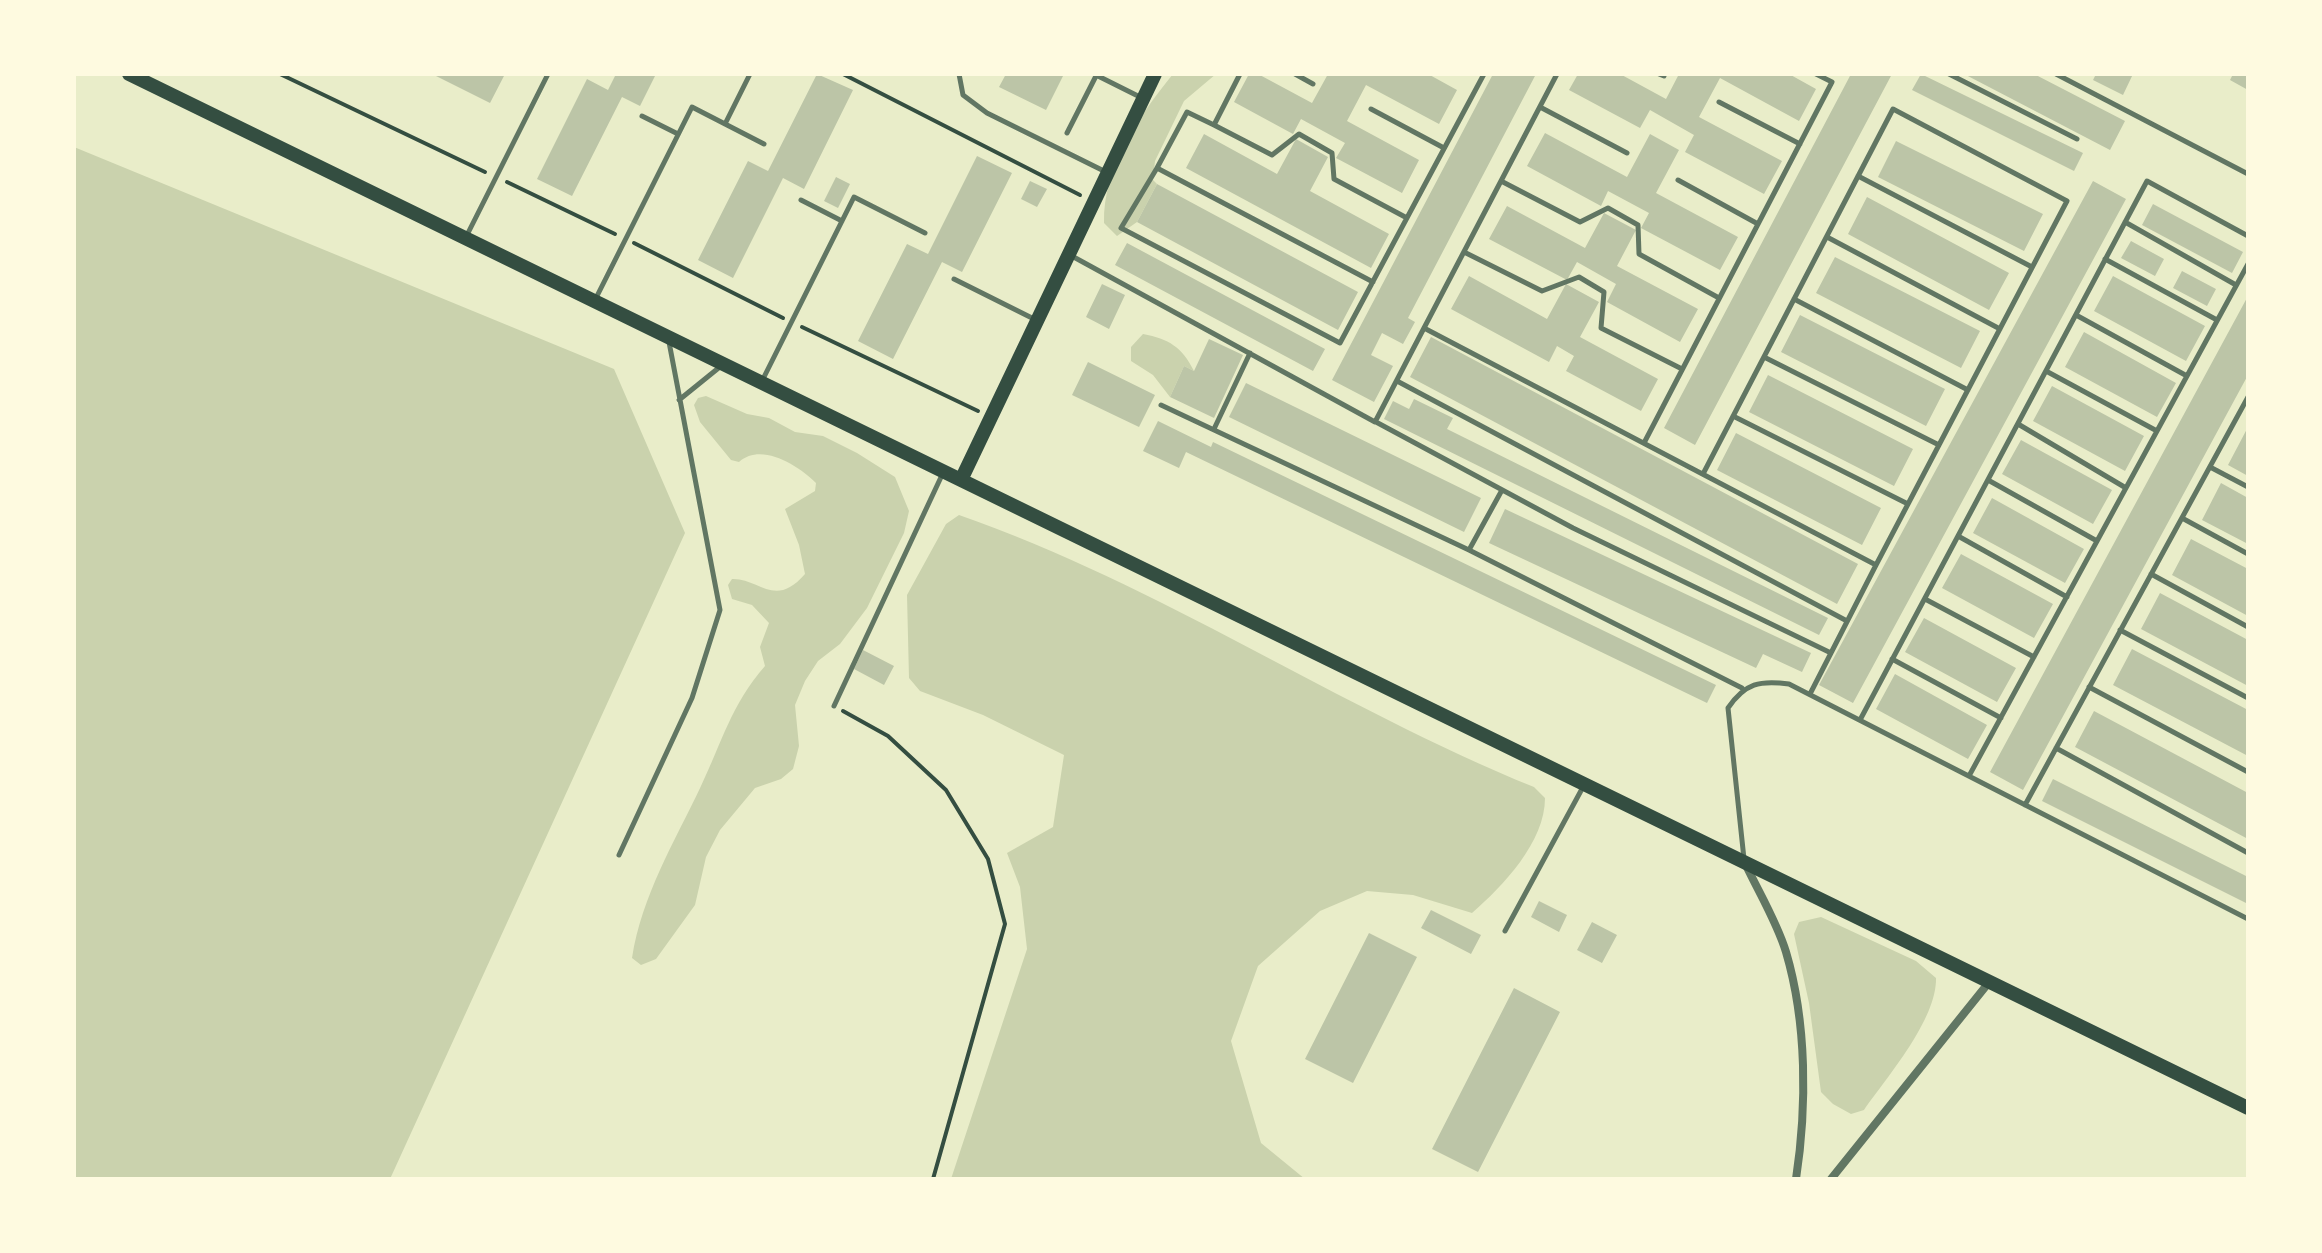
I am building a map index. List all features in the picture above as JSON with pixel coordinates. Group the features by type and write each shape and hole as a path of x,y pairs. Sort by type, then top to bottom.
{"main road":[{"path":"129,74 2248,1108"},
{"path":"961,480 1155,74"}],"street":[{"path":"1744,860 1786,952 1800,1035 1803,1135 1796,1179"},
{"path":"1831,1179 1991,981"}],"lane":[{"path":"465,238 548,74"},
{"path":"725,124 750,74"},
{"path":"959,74 963,95 987,113 1107,173"},
{"path":"1067,133 1097,74 1143,98"},
{"path":"1214,125 1240,74"},
{"path":"1295,74 1313,84"},
{"path":"1407,218 1334,179 1332,153 1299,134 1272,155 1187,112 1121,228 1340,343 1373,282 1407,218 1444,148 1484,74"},
{"path":"1375,422 1557,74"},
{"path":"1644,443 1832,82 1816,74"},
{"path":"1949,74 2077,139"},
{"path":"2056,74 2248,174"},
{"path":"1719,102 1800,144"},
{"path":"594,301 692,107 764,144"},
{"path":"1540,107 1627,153"},
{"path":"1371,109 1444,148"},
{"path":"1703,474 1893,109 2067,201 1810,694"},
{"path":"642,116 678,134"},
{"path":"1157,168 1373,282"},
{"path":"1858,176 2032,267"},
{"path":"1678,180 1758,224"},
{"path":"1501,181 1580,222 1608,208 1638,225 1639,254 1719,298"},
{"path":"1860,720 2147,181 2248,236"},
{"path":"761,382 854,197 925,233"},
{"path":"801,200 842,221"},
{"path":"2125,222 2236,285"},
{"path":"1827,237 2000,329"},
{"path":"1464,252 1542,291 1579,277 1604,292 1601,328 1682,369"},
{"path":"1068,254 1502,490 1831,653"},
{"path":"2105,259 2217,320"},
{"path":"1969,776 2248,264"},
{"path":"954,279 1037,321"},
{"path":"1794,299 1968,390"},
{"path":"2076,315 2187,376"},
{"path":"1424,328 1876,565"},
{"path":"619,855 692,698 720,610 668,337"},
{"path":"1214,429 1250,353"},
{"path":"1764,357 1939,445"},
{"path":"679,401 723,364"},
{"path":"2046,371 2157,431"},
{"path":"1397,381 1847,621"},
{"path":"2025,805 2245,408 2248,397"},
{"path":"1161,405 1469,550 1742,688"},
{"path":"1733,416 1908,504"},
{"path":"2018,424 2126,488"},
{"path":"2210,467 2248,487"},
{"path":"834,706 943,471"},
{"path":"1988,480 2097,541"},
{"path":"1469,550 1502,490"},
{"path":"2182,518 2248,554"},
{"path":"1958,536 2067,597"},
{"path":"2151,574 2248,627"},
{"path":"1925,599 2034,657"},
{"path":"2120,630 2248,698"},
{"path":"1892,659 2001,718"},
{"path":"1744,860 1728,708 1742,688 1765,681 1789,684 1810,694 2248,919"},
{"path":"2089,687 2248,772"},
{"path":"2056,748 2248,853"},
{"path":"1505,931 1585,783"}],"path":[{"path":"843,74 1093,202"},
{"path":"834,706 888,736 946,790 988,859 1005,924 933,1179"}],"green space":[{"path":"1173,74 1216,74 1184,101 1155,161 1153,180 1157,184 1137,222 1117,236 1104,223 1105,202 1116,162 1136,125"},
{"path":"74,147 614,369 685,533 390,1179 74,1179"},
{"path":"1143,334 1174,345 1194,371 1184,366 1170,397 1153,375 1131,361 1131,347"},
{"path":"706,396 747,414 769,418 795,432 823,436 857,453 895,477 909,511 904,533 867,608 840,644 818,661 805,681 795,705 799,746 793,769 781,779 755,788 720,830 706,857 695,905 656,959 641,965 632,958 651,891 735,710 765,666 760,647 769,623 752,605 732,599 728,585 732,579 742,580 776,591 794,584 805,574 799,545 785,509 815,491 816,483 790,463 768,455 748,456 739,462 731,460 700,422 694,405 698,398"},
{"path":"959,515 1106,576 1389,721 1534,787 1545,798 1538,831 1530,847 1509,876 1472,913 1413,895 1367,891 1320,911 1258,966 1231,1041 1261,1143 1305,1179 951,1179 1027,949 1020,887 1007,853 1053,827 1064,755 983,715 920,691 909,678 907,595 946,524"},
{"path":"1821,917 1916,961 1936,978 1929,1011 1909,1047 1864,1110 1851,1114 1833,1104 1821,1092 1809,1003 1794,934 1799,922"}],"building":[{"path":"432,74 505,74 490,103"},
{"path":"616,74 656,74 640,106 622,97 572,196 537,179 587,79 608,90"},
{"path":"817,74 853,90 804,189 783,178 733,278 698,260 748,161 768,171"},
{"path":"1006,74 1064,74 1046,110 999,87"},
{"path":"1249,74 1258,74 1312,103 1328,74 1428,74 1457,90 1439,124 1366,85 1347,121 1419,160 1402,193 1336,158 1345,143 1301,119 1293,134 1234,102"},
{"path":"1493,74 1536,74 1408,318 1415,322 1403,344 1382,333 1371,355 1393,366 1374,402 1332,380"},
{"path":"1578,74 1620,74 1666,99 1679,74 1789,74 1816,89 1799,121 1720,78 1699,117 1782,161 1764,194 1685,152 1694,135 1650,110 1640,128 1569,90"},
{"path":"1851,74 1892,74 1695,445 1664,428"},
{"path":"1921,74 2083,153 2074,171 1912,90"},
{"path":"1964,74 2034,74 2125,121 2110,150"},
{"path":"2096,74 2133,74 2123,95 2093,80"},
{"path":"2233,74 2248,74 2248,90 2230,80"},
{"path":"1545,133 1627,177 1650,134 1679,150 1656,193 1738,237 1720,270 1641,228 1649,213 1608,191 1601,206 1527,166"},
{"path":"1204,134 1277,174 1296,139 1328,157 1310,191 1389,234 1371,268 1186,168"},
{"path":"1896,141 2043,214 2024,251 1878,177"},
{"path":"977,156 1012,173 962,272 942,262 893,359 858,341 907,244 928,254"},
{"path":"836,177 850,184 838,208 824,201"},
{"path":"1030,181 1047,189 1037,207 1021,199"},
{"path":"2093,181 2126,199 1853,703 1819,685"},
{"path":"1157,184 1358,292 1338,330 1137,222"},
{"path":"1867,197 2009,273 1989,310 1848,234"},
{"path":"2153,204 2243,252 2232,273 2142,225"},
{"path":"1507,206 1585,248 1604,213 1636,230 1617,266 1698,309 1680,342 1607,302 1616,284 1577,262 1567,280 1489,239"},
{"path":"2131,241 2164,259 2155,276 2121,258"},
{"path":"1127,243 1325,349 1313,371 1115,265"},
{"path":"1835,257 1980,331 1961,368 1816,293"},
{"path":"2182,271 2216,289 2207,306 2173,288"},
{"path":"1469,276 1547,319 1566,284 1599,302 1580,337 1658,379 1641,411 1566,371 1574,356 1557,346 1549,362 1451,309"},
{"path":"2113,276 2205,326 2186,361 2094,311"},
{"path":"1102,284 1125,295 1109,329 1086,317"},
{"path":"2248,296 2248,375 2023,790 1990,772"},
{"path":"1800,315 1945,389 1926,426 1781,352"},
{"path":"2084,332 2176,383 2157,417 2065,367"},
{"path":"1431,337 1858,564 1837,604 1410,377"},
{"path":"1209,339 1243,355 1214,418 1170,397 1184,366 1194,371"},
{"path":"1088,362 1155,395 1139,427 1072,395"},
{"path":"1768,375 1913,449 1894,486 1749,412"},
{"path":"1246,383 1481,498 1464,532 1229,417"},
{"path":"2052,386 2144,436 2125,471 2033,421"},
{"path":"1414,399 1453,418 1447,429 1828,618 1819,635 1384,419 1393,401 1409,409"},
{"path":"1158,421 1211,447 1213,442 1716,685 1707,703 1186,452 1179,468 1143,451"},
{"path":"2248,427 2248,476 2228,465"},
{"path":"1736,433 1881,508 1862,545 1717,470"},
{"path":"2021,440 2112,490 2093,524 2002,474"},
{"path":"2221,483 2248,498 2248,544 2202,520"},
{"path":"1992,498 2084,549 2065,583 1973,533"},
{"path":"1505,509 1811,653 1802,672 1763,654 1756,668 1489,543"},
{"path":"2191,539 2248,569 2248,616 2172,575"},
{"path":"1961,554 2053,604 2034,638 1942,588"},
{"path":"2160,593 2248,640 2248,686 2141,629"},
{"path":"1924,618 2016,668 1997,702 1905,652"},
{"path":"2132,649 2248,710 2248,756 2113,685"},
{"path":"863,650 894,666 884,685 854,669"},
{"path":"1895,674 1987,725 1968,759 1876,709"},
{"path":"2094,711 2248,793 2248,839 2075,747"},
{"path":"2053,779 2248,877 2248,904 2042,801"},
{"path":"1539,901 1567,915 1559,932 1531,917"},
{"path":"1431,910 1481,935 1471,954 1421,928"},
{"path":"1592,922 1617,935 1602,963 1577,950"},
{"path":"1369,933 1417,957 1353,1083 1305,1059"},
{"path":"1514,988 1560,1012 1478,1172 1432,1149"}]}
